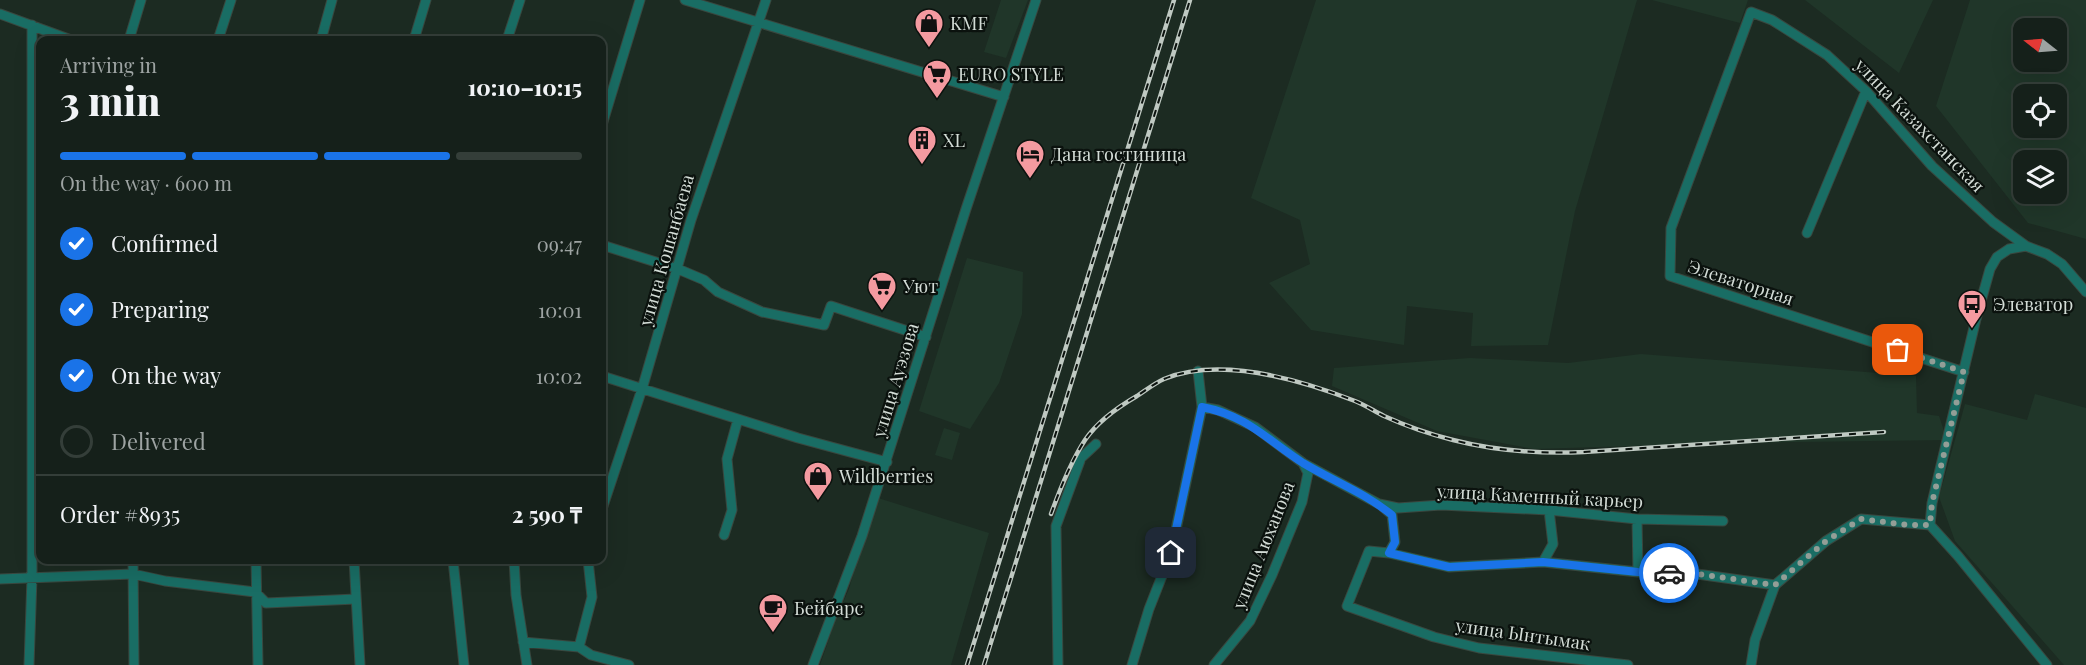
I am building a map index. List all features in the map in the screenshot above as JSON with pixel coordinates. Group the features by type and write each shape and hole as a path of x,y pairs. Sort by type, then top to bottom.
{"street":[{"path":"130,36 141,0"},
{"path":"219,36 231,0"},
{"path":"322,36 332,0"},
{"path":"415,36 426,0"},
{"path":"508,36 520,0"},
{"path":"606,112 640,0"},
{"path":"685,0 1004,97"},
{"name":"улица Кошанбаева","path":"606,497 642,389 709,164 766,0"},
{"name":"улица Ауэзова","path":"813,665 862,536 887,462 966,208 1036,0"},
{"name":"улица Казахстанская","path":"1751,12 1772,20 1827,55 1866,92 1932,166 1993,222 2026,246 2047,254 2062,264 2086,292"},
{"name":"Элеваторная","path":"1751,12 1671,228 1670,276 1964,372"},
{"path":"0,14 61,36"},
{"path":"29,665 32,577 32,25"},
{"path":"1807,233 1866,92"},
{"path":"606,246 678,269 704,280 718,292 762,312 824,325 831,306 926,337"},
{"path":"2026,246 2008,249 1997,257 1990,269 1932,503 1930,525 2047,665"},
{"path":"1132,665 1149,609 1171,553 1202,407 1198,371"},
{"path":"606,377 798,438 887,462"},
{"name":"улица Каменный карьер","path":"1202,407 1218,410 1255,427 1303,463 1379,504 1398,508 1441,505 1549,510 1637,519 1723,521"},
{"path":"724,535 732,510 727,459 738,419"},
{"path":"1058,665 1056,526 1081,458 1096,444"},
{"name":"улица Аюханова","path":"1214,665 1250,621 1272,575 1302,502 1308,473 1303,463"},
{"path":"1379,504 1392,515 1395,542 1389,553 1449,567 1543,562 1638,572 1690,573 1775,585"},
{"path":"1543,562 1553,544 1549,510"},
{"path":"1637,519 1638,572"},
{"path":"1751,665 1755,640 1775,585 1826,541 1861,519 1908,525 1930,525"},
{"name":"улица Ынтымак","path":"1389,553 1370,551 1347,606 1434,637 1479,648 1628,665"},
{"path":"133,564 134,665"},
{"path":"256,564 258,665"},
{"path":"354,564 360,665"},
{"path":"453,564 464,665"},
{"path":"514,564 527,665"},
{"path":"579,647 592,597 588,564"},
{"path":"0,579 133,574 165,581 255,592 266,603 356,599"},
{"path":"523,642 579,647 591,656 629,665"}],"shaded area":[{"path":"1001,0 1028,0 1006,58 984,52"},
{"path":"1316,0 1637,0 1575,211 1548,345 1471,346 1473,313 1407,306 1404,345 1311,330 1269,283 1310,264 1300,220 1251,198"},
{"path":"1652,0 1748,0 1740,23"},
{"path":"1805,0 1933,0 1899,73"},
{"path":"1970,0 2086,0 2086,239 2028,223 2013,204 2067,204 2067,150 2013,150 2013,204 1936,106"},
{"path":"967,258 1023,272 1022,314 999,383 970,429 919,411"},
{"path":"1641,354 1916,376 1917,413 1939,416 1947,440 1534,449 1437,431 1332,386 1334,368 1470,358 1568,363"},
{"path":"2035,394 2086,408 2086,665 2064,665 1955,541 1939,497 1965,404 2027,420"},
{"path":"944,428 960,433 952,460 935,455"},
{"path":"875,497 989,533 951,665 820,665 836,618 849,589"}],"railway":[{"path":"967,665 1174,0"},
{"path":"984,665 1190,0"},
{"path":"1051,514 1075,458 1090,433 1123,405 1154,385 1186,372 1235,370 1261,373 1334,393 1392,420 1444,438 1518,451 1584,452 1884,432"}],"way so far":[{"path":"1669,573 1690,573 1775,585 1826,541 1861,519 1908,525 1930,525 1932,503 1964,372 1898,350"}],"place":[{"name":"KMF","path":"929,48"},
{"name":"EURO STYLE","path":"937,100"},
{"name":"XL","path":"922,166"},
{"name":"Дана гостиница","path":"1030,180"},
{"name":"Уют","path":"882,312"},
{"name":"Элеватор","path":"1972,330"},
{"name":"Wildberries","path":"818,502"},
{"name":"Бейбарс","path":"773,634"}],"route":[{"path":"1171,553 1202,407 1218,410 1255,427 1303,463 1379,504 1392,515 1395,542 1389,553 1449,567 1543,562 1669,573"}]}
